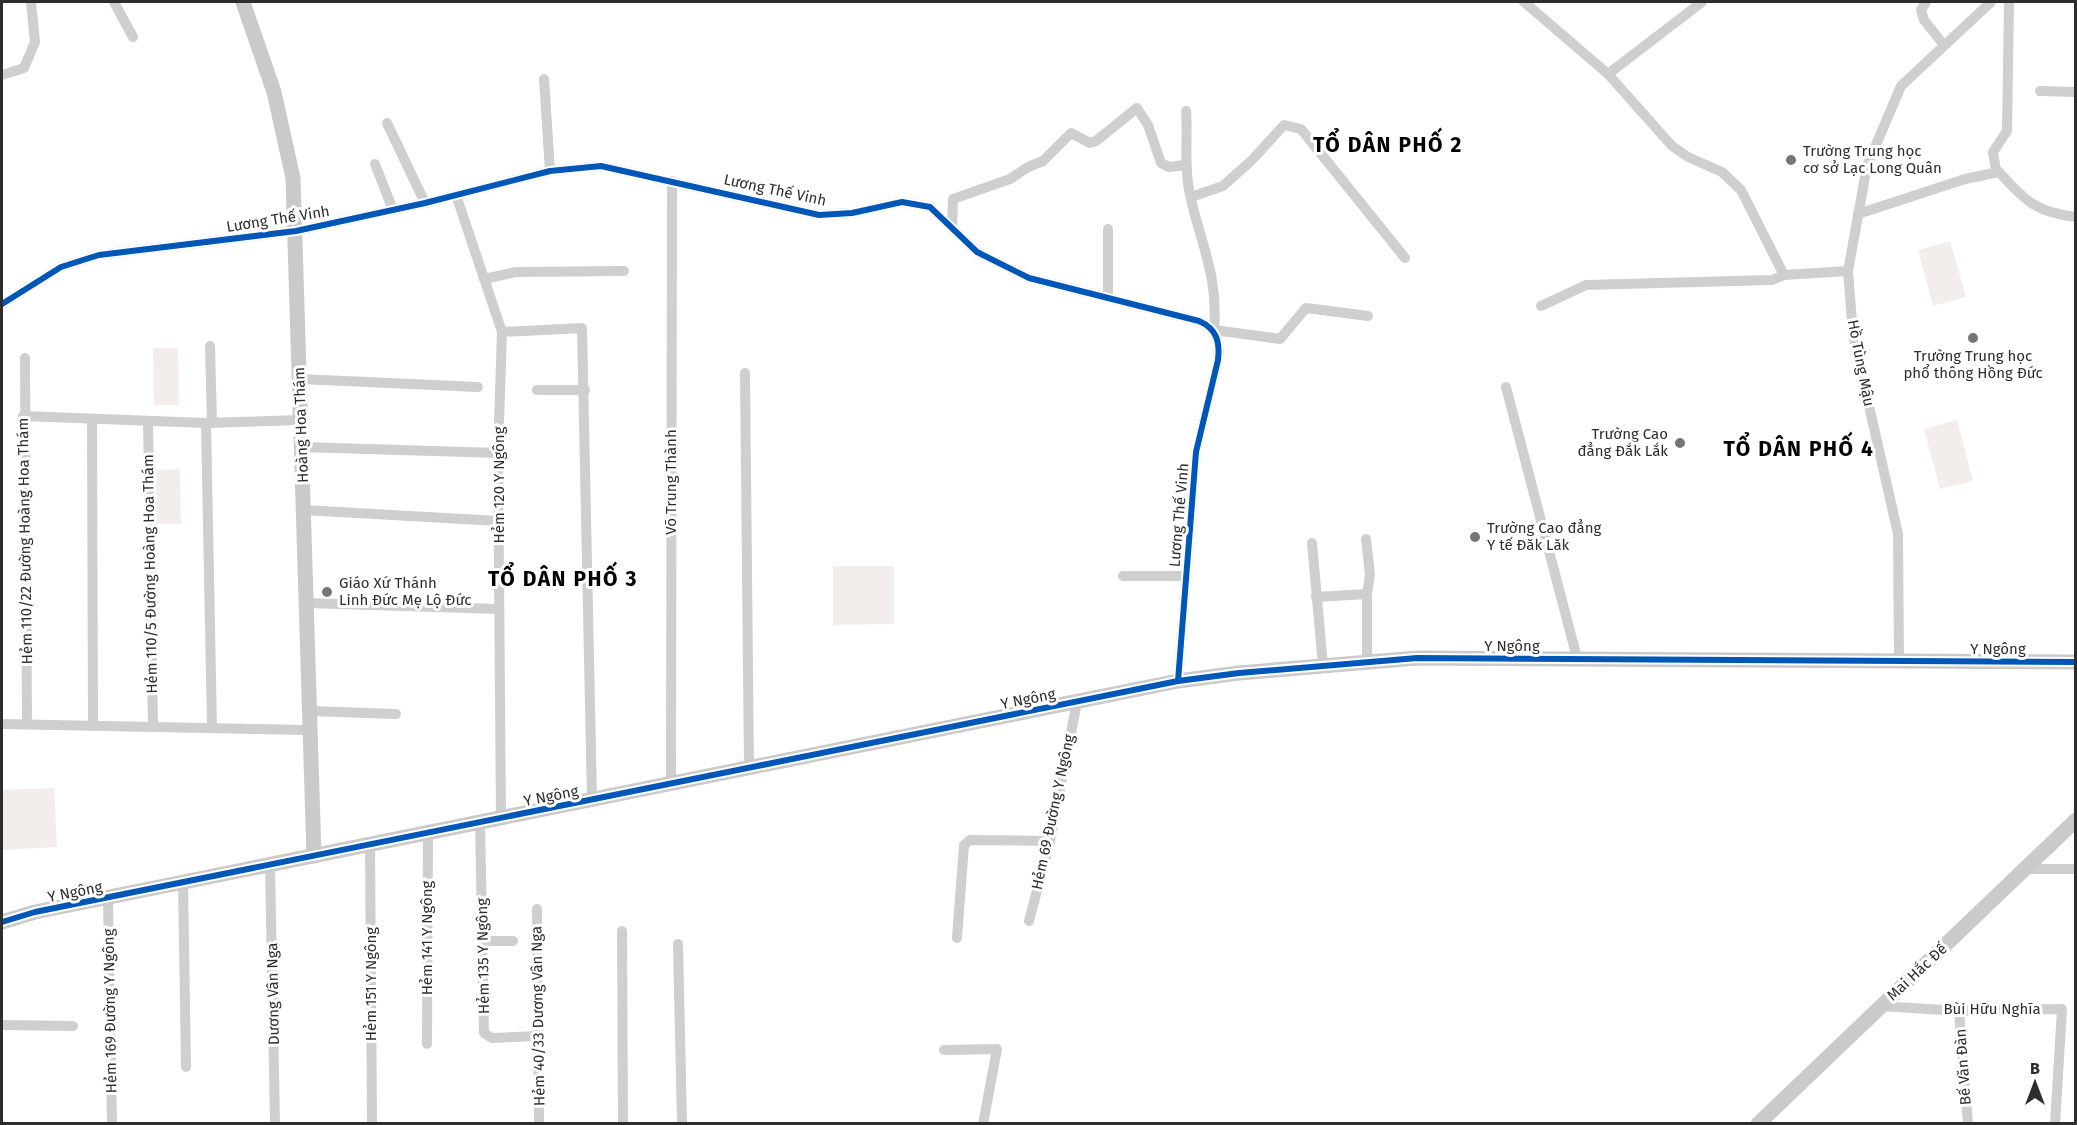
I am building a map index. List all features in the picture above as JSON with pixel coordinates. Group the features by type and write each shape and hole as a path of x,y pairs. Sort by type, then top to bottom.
{"street":[{"path":"2,75 24,68 35,42 32,2"},
{"path":"114,2 133,38"},
{"name":"Hoàng Hoa Thám","path":"243,2 274,92 293,178 314,856"},
{"path":"1524,2 1608,74 1672,146 1688,157 1722,172 1741,190 1784,275"},
{"path":"1608,74 1702,2"},
{"path":"1926,2 1921,10 1924,20 1944,45"},
{"name":"Hồ Tùng Mậu","path":"1899,661 1898,534 1853,334 1848,271 1867,166 1901,86 1991,2"},
{"path":"1996,170 1993,152 2007,131 2008,2"},
{"path":"544,79 550,171"},
{"path":"2040,92 2076,92"},
{"path":"952,228 953,199 1010,179 1028,166 1043,161 1071,133 1090,143 1096,141 1137,108 1148,125 1161,163 1169,167 1185,165"},
{"path":"1186,111 1185,165 1191,197 1210,261 1216,312 1214,330 1280,339 1306,308 1368,316"},
{"path":"387,123 425,203"},
{"path":"1191,197 1223,186 1252,160 1284,125 1301,129 1406,258"},
{"path":"375,164 393,210"},
{"name":"Lương Thế Vinh","path":"2,304 61,267 99,255 296,231 425,203 550,171 601,166 819,214 852,213 902,202 930,207 977,252 1029,278 1199,321 1214,330 1219,347 1218,360 1196,452 1193,524 1186,576 1178,681"},
{"path":"1858,214 1965,179 1999,172 2032,206 2057,215 2076,217"},
{"name":"Võ Trung Thành","path":"671,784 672,181"},
{"name":"Hẻm 120 Y Ngông","path":"456,195 502,332 498,453 501,818"},
{"path":"1108,229 1108,297"},
{"path":"484,279 516,272 624,271"},
{"path":"1541,306 1586,285 1772,280 1784,275 1848,271"},
{"path":"502,332 582,328 592,800"},
{"path":"210,346 212,728"},
{"name":"Hẻm 110/22 Đường Hoàng Hoa Thám","path":"25,358 23,416 27,724"},
{"path":"745,373 749,768"},
{"path":"300,380 478,387"},
{"path":"1506,387 1576,658"},
{"path":"537,390 585,390"},
{"path":"23,416 209,423 301,420"},
{"path":"92,419 93,726"},
{"name":"Hẻm 110/5 Đường Hoàng Hoa Thám","path":"148,421 153,727"},
{"path":"302,447 498,453"},
{"path":"304,510 498,521"},
{"path":"1366,540 1370,574 1367,594 1367,662"},
{"path":"1311,543 1323,666"},
{"path":"1123,576 1186,576"},
{"path":"1316,597 1367,594"},
{"path":"307,603 499,609"},
{"name":"Y Ngông","path":"2,922 35,912 1178,681 1417,658 2076,662"},
{"name":"Hẻm 69 Đường Y Ngông","path":"1029,921 1050,841 1077,702"},
{"path":"310,711 396,714"},
{"path":"2,724 310,730"},
{"name":"Mai Hắc Đế","path":"1758,1124 2076,820"},
{"name":"Hẻm 135 Y Ngông","path":"480,822 486,1036 492,1038 538,1036"},
{"name":"Hẻm 141 Y Ngông","path":"427,1044 428,833"},
{"path":"957,938 964,845 970,840 1050,841"},
{"name":"Hẻm 151 Y Ngông","path":"370,844 372,1124"},
{"name":"Dương Vân Nga","path":"270,864 275,1124"},
{"path":"2027,869 2076,869"},
{"path":"183,882 186,1067"},
{"name":"Hẻm 169 Đường Y Ngông","path":"108,898 112,1124"},
{"name":"Hẻm 40/33 Dương Vân Nga","path":"537,909 539,1124"},
{"path":"622,931 622,1124"},
{"path":"482,941 513,941"},
{"path":"678,944 682,1124"},
{"name":"Bùi Hữu Nghĩa","path":"1880,1006 1959,1011 2062,1009 2055,1124"},
{"name":"Bế Văn Đàn","path":"1959,1011 1968,1124"},
{"path":"2,1025 73,1026"},
{"path":"944,1050 997,1049 983,1124"}],"shaded area":[{"path":"1950,241 1966,297 1933,306 1918,250"},
{"path":"153,348 178,348 179,405 154,405"},
{"path":"1957,420 1973,481 1940,489 1924,429"},
{"path":"180,469 181,524 156,524 155,470"},
{"path":"833,566 894,566 894,624 833,625"},
{"path":"54,788 57,847 2,850 2,790"}],"cycle path":[{"path":"2,304 61,267 99,255 296,231 425,203 550,171 601,166 819,215 852,213 902,202 930,207 977,252 1029,278 1199,321 1210,328 1216,337 1218,360 1196,452 1178,681"},
{"path":"2,922 35,912 1178,681 1239,673 1417,658 2076,662"}],"place":[{"name":"Trường Trung học cơ sở Lạc Long Quân","path":"1791,160"},
{"name":"Trường Trung học phổ thông Hồng Đức","path":"1973,338"},
{"name":"Trường Cao đẳng Đắk Lắk","path":"1680,443"},
{"name":"Trường Cao đẳng Y tế Đăk Lăk","path":"1475,537"},
{"name":"Giáo Xứ Thánh Linh Đức Mẹ Lộ Đức","path":"327,592"}],"district":[{"name":"TỔ DÂN PHỐ 2","path":"1388,145"},
{"name":"TỔ DÂN PHỐ 4","path":"1799,449"},
{"name":"TỔ DÂN PHỐ 3","path":"563,579"}]}
